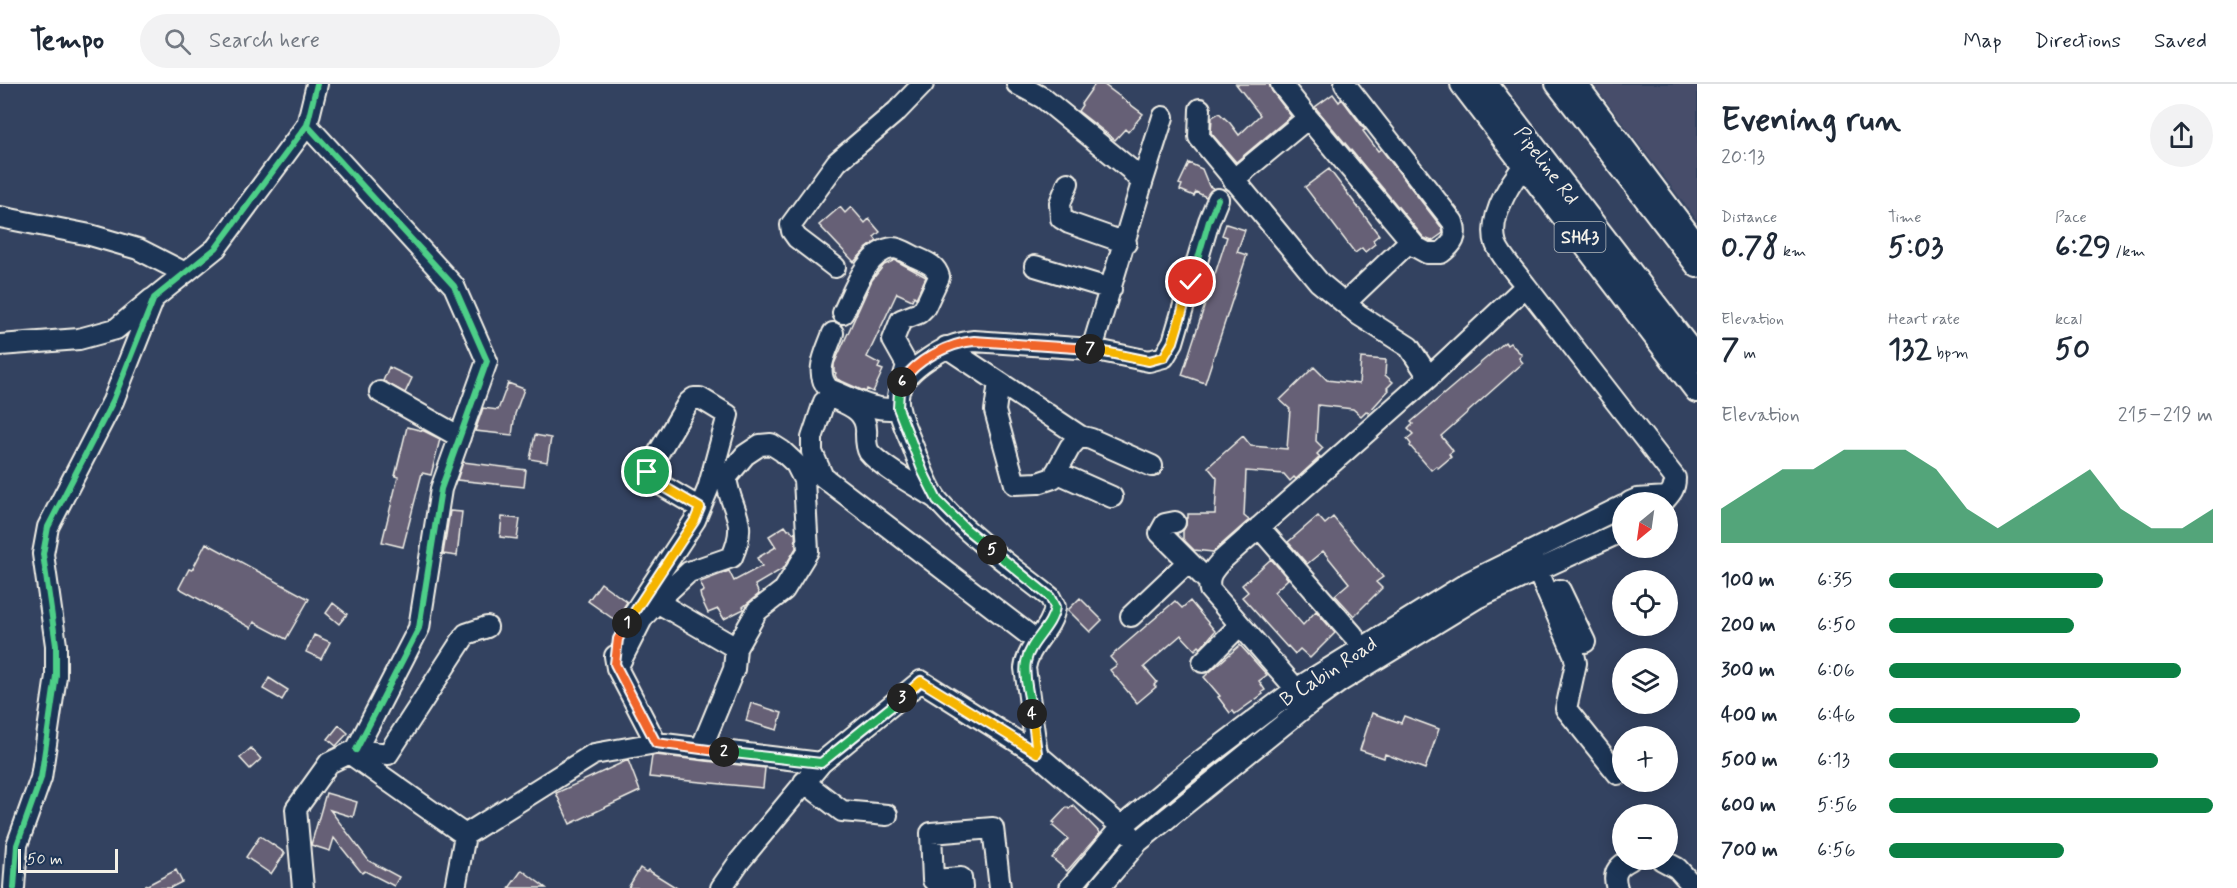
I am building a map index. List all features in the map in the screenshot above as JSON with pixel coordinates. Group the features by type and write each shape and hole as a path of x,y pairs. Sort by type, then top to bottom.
{"main road":[{"name":"SH43","path":"1462,84 1532,159 1697,390"},
{"name":"Pipeline Rd","path":"1485,84 1532,159 1697,360"}],"street":[{"path":"0,345 79,339 116,329 216,248 307,125 317,84"},
{"path":"835,267 797,238 791,225 837,162 897,111 923,84"},
{"path":"1017,84 1050,104 1130,169 1142,183"},
{"path":"1281,84 1410,241 1427,253 1441,253 1455,238 1456,230 1453,222 1345,84"},
{"path":"1556,84 1584,92 1697,244"},
{"path":"1584,92 1697,267"},
{"path":"1200,110 1199,137 1319,282 1359,315 1409,347 1429,377"},
{"path":"1092,349 1163,117"},
{"path":"1233,180 1308,118"},
{"path":"307,125 454,286 487,361 441,489 419,628 353,752"},
{"path":"1532,159 1510,183 1498,213 1495,229 1496,244 1675,478 1675,485 1670,492"},
{"path":"1068,183 1060,203 1061,218 1126,243"},
{"path":"903,379 917,366 946,347 959,342 1092,349 1149,361 1164,357 1173,342 1209,221 1218,199"},
{"path":"0,217 90,236 138,249 185,273"},
{"path":"1345,303 1410,241"},
{"path":"843,313 869,262 883,251 896,248 931,264 937,270 939,277 925,308 901,320 895,330 893,340 907,365 899,390 898,408 923,472 937,500"},
{"path":"1035,266 1111,290"},
{"path":"1208,581 1212,571 1221,561 1429,377 1526,286"},
{"path":"14,888 17,845 41,778 56,676 56,645 44,554 48,527 113,401 154,298"},
{"path":"833,333 821,367 823,383 829,389 875,408 887,410 898,408"},
{"path":"946,347 1080,436 1152,466"},
{"path":"999,382 995,411 1015,484 1038,483 1053,478 1070,447 1080,436"},
{"path":"380,392 460,437"},
{"path":"1037,641 823,477 812,452 812,438 824,402 831,397 862,414 867,424 868,451 937,500 966,529 1050,597 1055,607 1054,614 1026,659 1025,668 1037,753"},
{"path":"656,743 615,664 618,639 695,520 700,508 711,478 728,415 700,398 694,398 688,403 647,472 649,478 700,508"},
{"path":"617,668 643,617 657,602 689,572 732,557 738,544 740,525 739,516 728,492 726,478 745,455 760,445 771,444 782,451 796,464 804,480 808,551 784,590 758,611 736,648 734,669 700,749"},
{"path":"1056,472 1112,497"},
{"name":"B Cabin Road","path":"1070,888 1121,827 1194,765 1535,549 1612,511"},
{"path":"1099,888 1138,842 1302,697 1210,590 1208,581 1160,533 1165,524 1175,522"},
{"path":"1259,527 1353,635"},
{"path":"1473,590 1543,568 1612,536"},
{"path":"1535,549 1576,663 1566,709 1612,766"},
{"path":"1131,616 1188,562"},
{"path":"1543,568 1585,642"},
{"path":"657,602 736,648"},
{"path":"1203,662 1240,625"},
{"path":"303,888 296,809 329,762 353,752 388,754 466,634 487,627"},
{"path":"721,888 821,763 921,681 1037,753 1138,842"},
{"path":"455,888 465,835 594,754 656,743 821,763"},
{"path":"353,752 465,835"},
{"path":"804,782 842,811 887,815"},
{"path":"962,888 961,878 933,880 931,833 993,828 1000,888"},
{"path":"1678,869 1695,888"},
{"path":"1617,870 1614,881 1617,888"}],"shaded area":[{"path":"1593,84 1697,84 1697,220"}],"building":[{"path":"1095,84 1103,84 1143,114 1128,132 1125,129 1115,140 1078,111"},
{"path":"1236,84 1269,84 1291,116 1236,162 1211,133 1212,117 1219,113 1239,135 1260,115"},
{"path":"1333,94 1339,102 1342,99 1378,151 1381,149 1442,228 1443,233 1432,241 1424,238 1315,107"},
{"path":"1189,163 1202,169 1209,186 1213,188 1206,197 1196,192 1194,196 1180,190 1182,185 1179,184"},
{"path":"1329,169 1379,235 1373,240 1375,244 1365,252 1362,248 1355,253 1305,187"},
{"path":"840,207 845,213 851,207 865,223 869,219 880,232 874,237 877,241 854,262 819,225"},
{"path":"1226,224 1245,230 1237,252 1247,255 1205,383 1182,375 1227,237 1222,235"},
{"path":"895,260 926,277 916,298 914,296 912,300 897,293 867,357 880,364 878,368 883,370 873,392 867,389 866,392 837,379 834,364 872,280 884,265"},
{"path":"1505,342 1507,345 1510,343 1522,355 1519,358 1523,363 1441,436 1453,451 1449,454 1451,457 1438,468 1436,466 1431,470 1410,446 1407,439 1413,434 1408,429 1413,424 1411,422"},
{"path":"1361,358 1386,360 1385,375 1393,382 1387,388 1389,390 1368,413 1366,411 1361,416 1353,409 1318,405 1316,441 1323,448 1317,454 1320,457 1296,479 1294,477 1290,481 1284,474 1246,471 1244,516 1249,520 1213,552 1194,550 1183,539 1188,514 1215,514 1217,478 1208,467 1243,436 1251,446 1287,449 1290,409 1280,400 1314,367 1327,380 1359,384"},
{"path":"389,367 412,378 405,393 383,381"},
{"path":"508,383 524,389 515,414 512,435 475,431 483,408 498,410"},
{"path":"407,427 424,431 440,439 431,475 422,473 403,547 382,542 398,477 395,476"},
{"path":"535,435 551,438 547,462 530,459"},
{"path":"463,462 526,470 524,487 457,480"},
{"path":"450,511 462,512 457,556 443,554"},
{"path":"1318,516 1325,524 1333,517 1383,577 1376,582 1382,588 1354,616 1335,595 1349,583 1323,551 1307,564 1288,542"},
{"path":"502,517 520,519 517,539 500,537"},
{"path":"785,526 793,533 795,532 796,548 784,568 755,585 759,594 743,607 744,609 724,619 718,609 708,613 701,598 700,593 704,591 700,582 729,571 734,581 762,566 757,558 776,547 769,536"},
{"path":"206,543 309,599 286,639 254,622 251,628 179,588 189,569 192,570"},
{"path":"1271,559 1288,579 1274,592 1303,625 1316,611 1335,633 1310,658 1300,649 1295,654 1287,647 1242,597 1248,592 1242,585"},
{"path":"601,583 627,602 620,613 619,623 588,601"},
{"path":"1080,598 1102,620 1090,632 1068,610"},
{"path":"1175,601 1182,608 1190,601 1215,631 1201,648 1199,646 1195,650 1181,635 1144,667 1157,682 1154,685 1156,687 1137,703 1110,670 1117,665 1110,657"},
{"path":"333,603 347,614 339,624 326,613"},
{"path":"314,635 330,642 321,659 306,652"},
{"path":"1240,645 1267,675 1259,681 1265,690 1263,694 1235,714 1233,711 1230,713 1218,697 1220,696 1204,677"},
{"path":"269,678 288,690 282,700 263,689"},
{"path":"751,703 782,713 777,730 746,721"},
{"path":"1372,713 1401,723 1404,716 1439,729 1425,769 1385,754 1384,758 1360,750"},
{"path":"339,725 348,733 336,746 328,739"},
{"path":"251,748 261,759 250,769 240,758"},
{"path":"652,756 765,768 763,788 649,777"},
{"path":"628,760 640,791 570,824 556,793"},
{"path":"326,793 357,802 353,817 330,810 369,861 399,877 394,886 365,871 362,873 334,838 330,851 311,845"},
{"path":"1073,805 1100,833 1067,871 1052,858 1068,839 1053,826 1055,823 1053,822 1067,807 1069,809"},
{"path":"260,836 285,853 271,874 246,857"},
{"path":"640,868 646,872 648,870 677,888 628,888"},
{"path":"176,870 182,882 170,888 142,888"},
{"path":"522,870 546,888 509,888"}],"cycle path":[{"path":"317,84 307,125 454,286 487,361 441,489 419,628 356,750"},
{"path":"14,888 17,845 41,778 56,676 56,645 43,554 48,527 113,401 154,298 216,248 307,125"},
{"path":"1037,754 1025,668 1055,607 1050,597 978,540 935,497 903,423 898,401 899,390 904,380 928,359 950,347 974,341 1092,349 1149,361 1164,357 1173,342 1209,221 1218,199"}],"route":[{"path":"647,472 649,478 700,508 695,520 641,600 618,639 615,651 615,664 656,743 821,763 869,726 921,681 1037,753 1025,668 1026,659 1049,623 1055,607 1050,597 966,529 937,500 923,472 898,408 899,390 903,379 917,366 946,347 959,342 1092,349 1149,361 1158,360 1164,357 1173,342 1191,282"}]}
